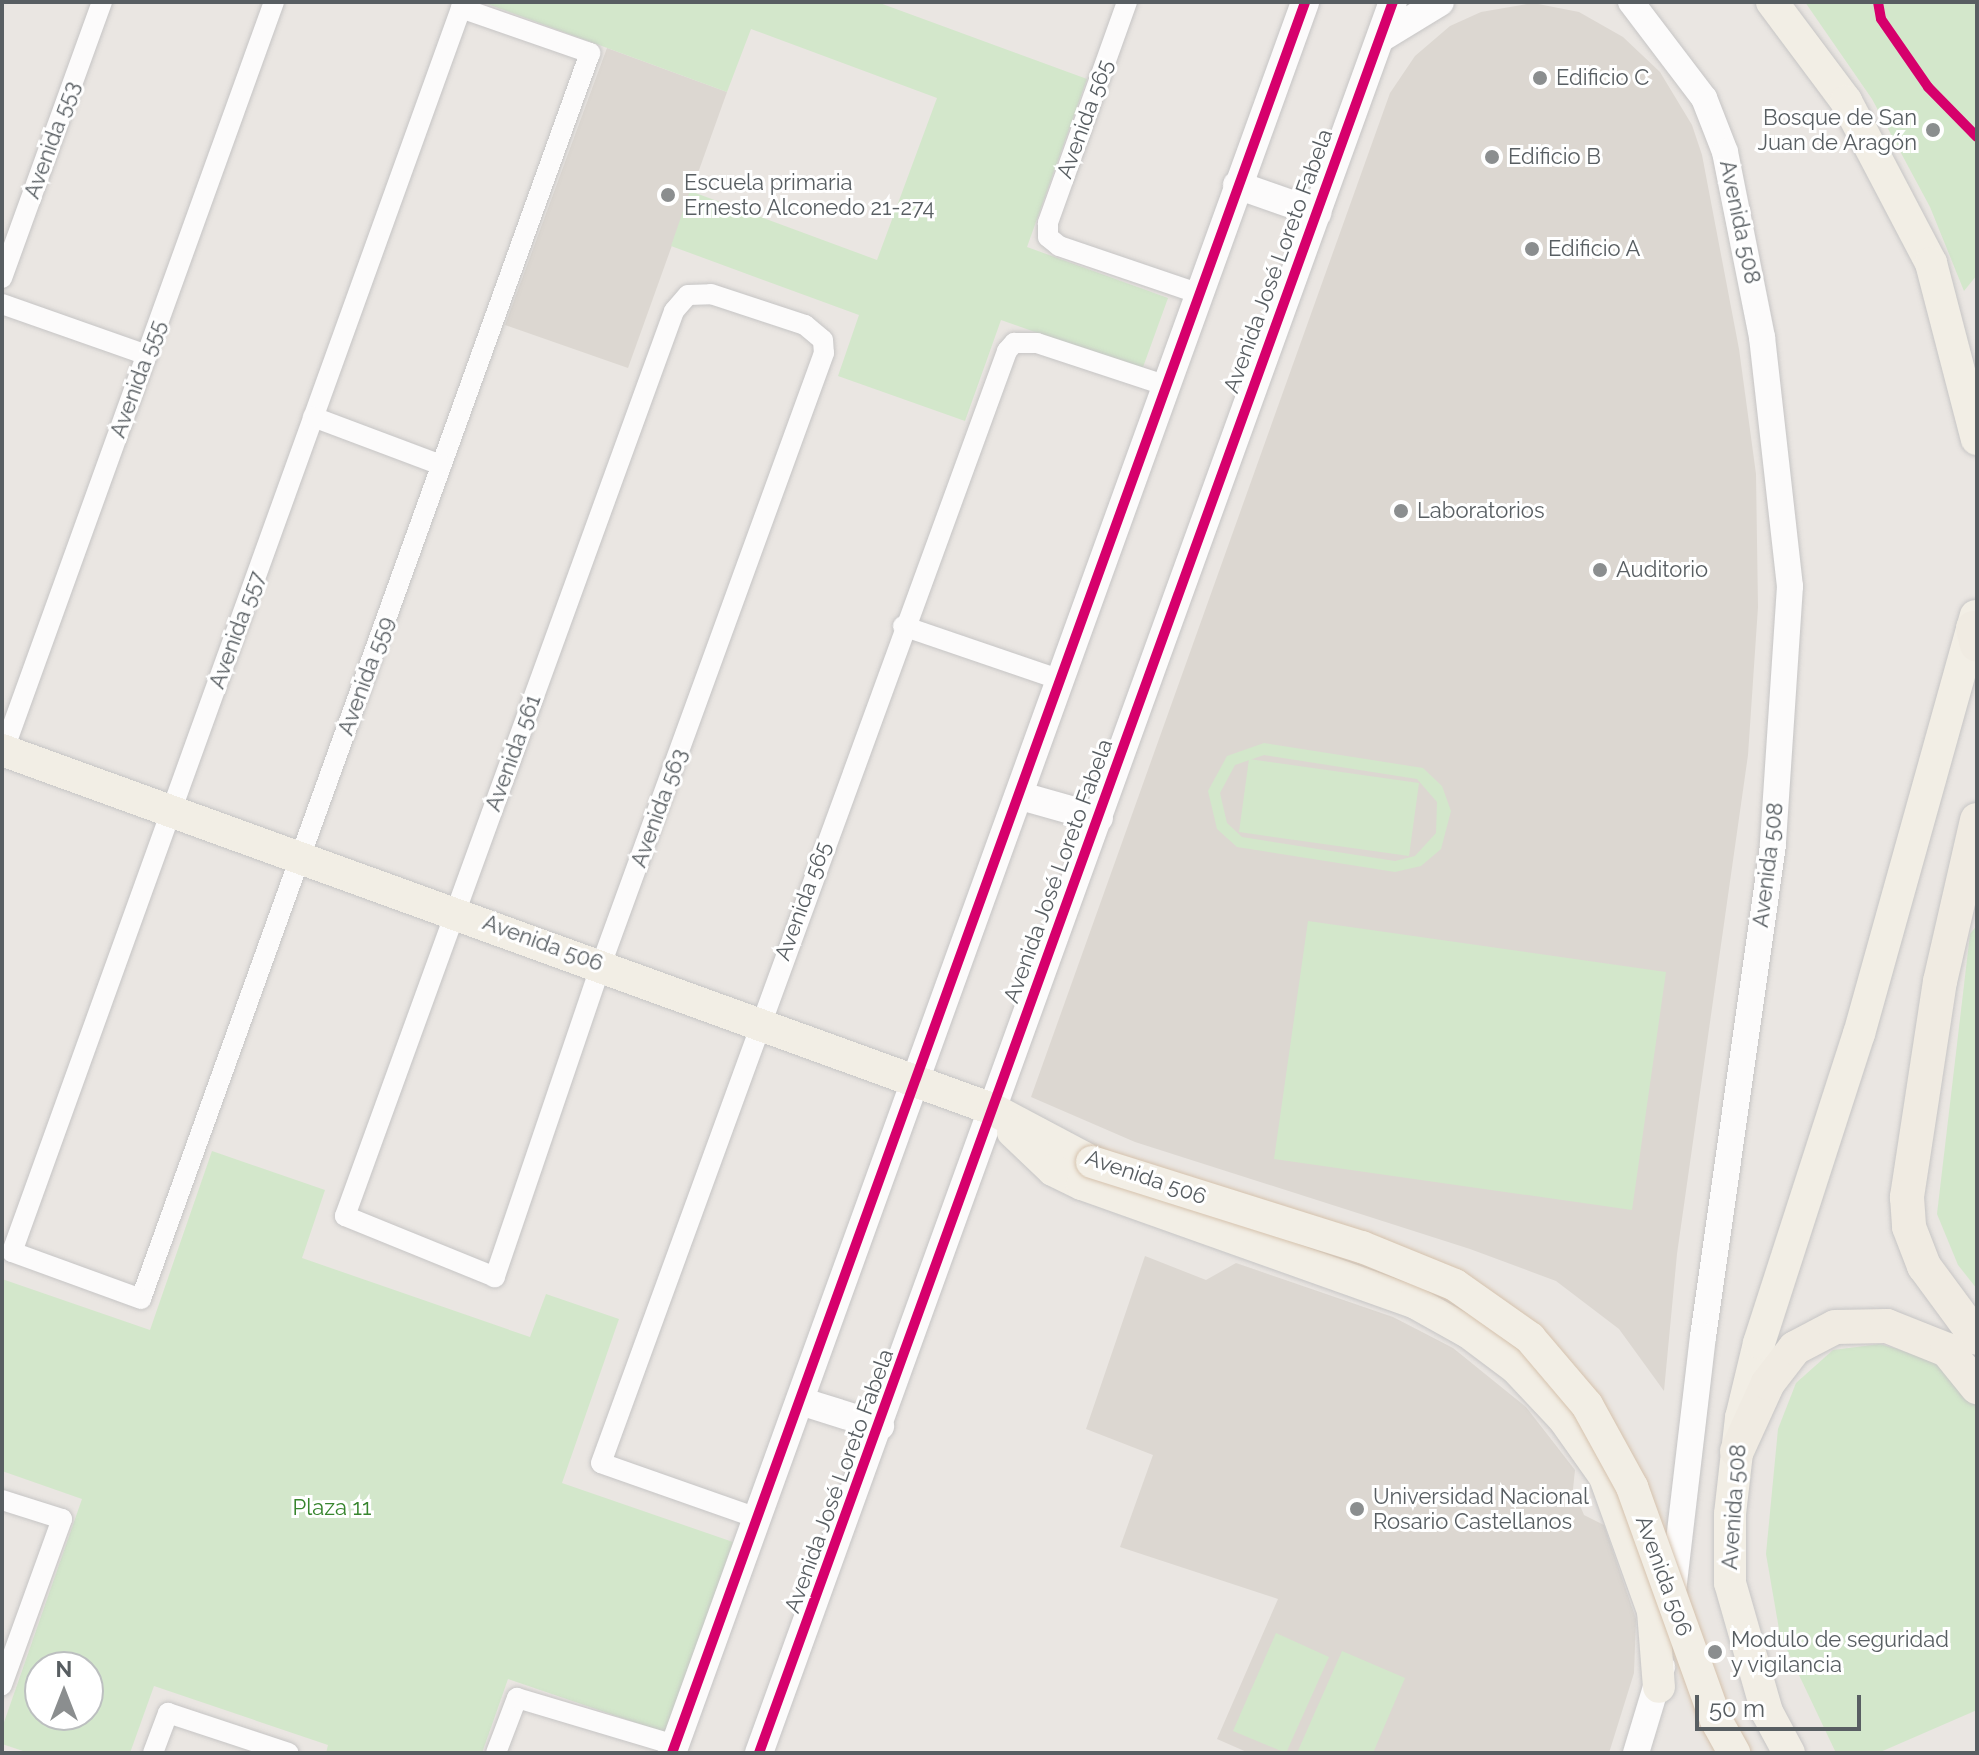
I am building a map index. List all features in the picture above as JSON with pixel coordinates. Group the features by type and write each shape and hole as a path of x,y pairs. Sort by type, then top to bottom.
{"highway":[{"path":"1977,820 1940,981 1907,1197 1909,1227 1924,1266 1962,1344 1977,1387"},
{"path":"1737,1451 1768,1383 1795,1348 1835,1327 1887,1326 1962,1344"}],"main road":[{"path":"674,1749 918,1082 1164,385 1305,2"},
{"name":"Avenida José Loreto Fabela","path":"759,1753 880,1426 1393,2"},
{"path":"1381,38 1440,2"},
{"path":"1772,2 1846,101 1931,263 1977,439"},
{"path":"1237,185 1317,213"},
{"name":"Avenida 508","path":"1789,1753 1767,1712 1730,1583 1730,1514 1737,1451 1759,1343 1859,1034 1976,629"},
{"name":"Avenida 506","path":"3,752 455,911 992,1109 1092,1162 1362,1247 1455,1285 1530,1338 1587,1405 1632,1487 1716,1720 1734,1753"},
{"path":"1021,796 1099,818"},
{"path":"992,1109 1053,1170 1082,1184 1414,1302 1468,1332 1516,1368 1564,1419 1605,1477 1653,1611 1659,1687"},
{"path":"800,1401 880,1426"}],"street":[{"name":"Avenida 553","path":"2,278 102,2"},
{"name":"Avenida 555","path":"3,752 274,2"},
{"name":"Avenida 565","path":"1127,2 1048,223 1048,237 1059,246 1197,293"},
{"name":"Avenida 508","path":"1631,2 1704,98 1725,152 1765,351 1790,586 1773,845 1659,1687 1636,1753"},
{"name":"Avenida 557","path":"141,1299 12,1252 171,810 461,8 590,53"},
{"name":"Avenida 559","path":"141,1299 590,53"},
{"name":"Avenida 561","path":"495,1277 345,1216 674,311 688,295 711,294 792,321 823,340"},
{"path":"2,304 147,355"},
{"name":"Avenida 563","path":"495,1277 601,965 821,366 823,340"},
{"name":"Avenida 565","path":"757,1518 601,1463 759,1022 903,626 1014,343 1037,343 1164,385"},
{"path":"313,417 441,465"},
{"path":"903,626 1061,680"},
{"path":"2,1500 62,1519 2,1685"},
{"path":"496,1753 517,1698 674,1749"},
{"path":"153,1753 168,1713 289,1753"}],"shaded area":[{"path":"1533,3 1579,12 1623,37 1660,72 1692,125 1702,155 1739,349 1756,474 1758,607 1748,755 1677,1254 1664,1391 1619,1329 1556,1281 1470,1249 1135,1142 1031,1097 1390,93 1415,56 1450,26 1481,12"},
{"path":"607,48 727,92 628,368 505,325"},
{"name":"Universidad Nacional Rosario Castellanos","path":"1145,1256 1206,1280 1236,1263 1393,1317 1453,1348 1526,1407 1575,1470 1573,1489 1584,1515 1604,1525 1636,1619 1634,1673 1609,1753 1249,1753 1217,1739 1278,1599 1120,1547 1153,1455 1086,1429"}],"green space":[{"path":"482,2 877,2 1087,79 1027,247 1168,298 1142,370 1001,320 965,421 838,376 859,315 671,246 690,191 877,260 937,98 751,29 727,92"},
{"name":"Bosque de San Juan de Aragón","path":"1805,2 1977,2 1977,275 1964,291 1930,207 1872,99"},
{"path":"1264,743 1423,768 1442,786 1451,811 1441,849 1421,866 1395,872 1237,847 1217,829 1208,791 1227,756","holes":["1264,755 1417,779 1437,802 1436,833 1415,856 1395,861 1242,837 1227,823 1220,793 1235,765"]},
{"path":"1249,759 1419,783 1409,856 1239,832"},
{"path":"1308,921 1666,972 1632,1210 1274,1159"},
{"path":"1977,925 1977,1289 1958,1265 1937,1214 1970,934"},
{"name":"Plaza 11","path":"212,1151 325,1190 302,1258 530,1337 546,1294 619,1319 562,1483 733,1542 666,1733 508,1679 482,1753 326,1753 328,1745 154,1686 130,1753 29,1753 2,1744 2,1728 24,1665 24,1731 104,1731 104,1651 29,1651 82,1499 2,1471 2,1279 150,1330"},
{"path":"1880,1344 1932,1359 1977,1407 1977,1710 1878,1753 1836,1753 1780,1635 1766,1554 1778,1429 1796,1383 1833,1350"},
{"path":"1276,1633 1329,1657 1286,1753 1233,1731"},
{"path":"1342,1651 1405,1678 1373,1753 1297,1753"}],"cycle path":[{"path":"672,1753 1305,2"},
{"path":"759,1753 1393,2"},
{"path":"1878,2 1881,19 1928,87 1977,137"}],"place":[{"name":"Edificio C","path":"1540,78"},
{"name":"Bosque de San Juan de Aragón","path":"1933,130"},
{"name":"Edificio B","path":"1492,157"},
{"name":"Escuela primaria Ernesto Alconedo 21-274","path":"668,195"},
{"name":"Edificio A","path":"1532,249"},
{"name":"Laboratorios","path":"1401,511"},
{"name":"Auditorio","path":"1600,570"},
{"name":"Universidad Nacional Rosario Castellanos","path":"1357,1509"},
{"name":"Modulo de seguridad y vigilancia","path":"1715,1652"}]}
